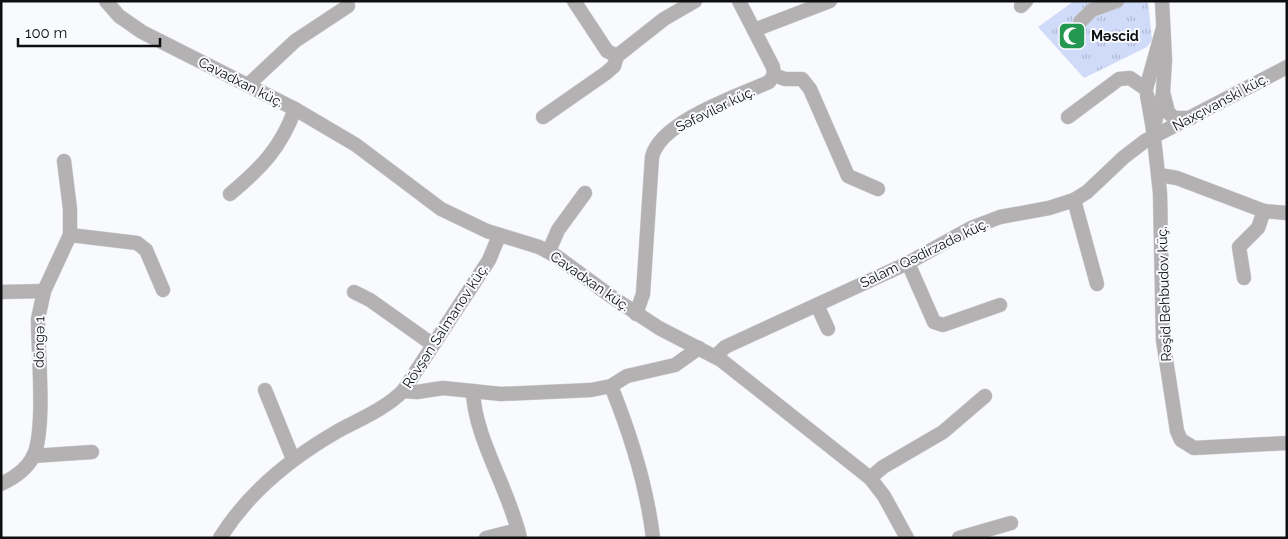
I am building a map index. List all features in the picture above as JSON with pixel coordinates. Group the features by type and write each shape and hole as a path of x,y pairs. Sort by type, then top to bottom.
{"street":[{"name":"Cavadxan küç.","path":"106,1 119,16 142,32 295,109 376,158 431,202 499,236 549,252 636,314 676,338 716,356 870,478 884,496 907,538"},
{"path":"574,1 607,50 617,56"},
{"path":"543,117 606,74 614,66 617,56 664,18 695,1"},
{"path":"739,1 773,67 774,75 784,79 802,79 810,89 848,176 878,189"},
{"path":"754,30 830,1"},
{"path":"1080,22 1092,10 1117,1"},
{"path":"1153,133 1163,93 1165,71 1162,1"},
{"path":"248,84 295,41 348,6"},
{"path":"1147,92 1163,28"},
{"name":"Naxçıvanski küç.","path":"1153,133 1193,117 1287,67"},
{"name":"Səfəvilər küç.","path":"636,314 643,294 652,157 656,144 688,119 769,82 774,75"},
{"path":"1068,117 1119,79 1130,78 1147,92"},
{"path":"1147,92 1149,85 1157,84 1163,93 1171,115 1180,119 1193,117"},
{"name":"Rəşid Behbudov küç.","path":"1147,92 1159,175 1163,340 1174,418 1181,440 1194,448 1287,443"},
{"path":"230,194 256,172 279,145 295,109"},
{"name":"Salam Qədirzadə küç.","path":"716,356 725,348 908,262 953,237 986,222 1074,200 1087,192 1124,156 1153,133"},
{"name":"döngə 1","path":"1,484 21,472 33,456 40,429 38,320 44,291 70,235 70,209 64,161"},
{"path":"1159,175 1177,178 1264,211 1287,213"},
{"path":"549,252 558,230 585,193"},
{"path":"1074,200 1097,284"},
{"path":"1244,278 1239,248 1258,228 1264,211"},
{"path":"70,235 137,243 146,250 163,290"},
{"name":"Rövşən Salmanov küç.","path":"220,538 228,524 259,488 293,459 385,405 403,391 432,344 489,260 499,236"},
{"path":"908,262 934,322 938,324 943,325 1000,305"},
{"path":"1,292 44,291"},
{"path":"354,292 370,300 432,344"},
{"path":"817,305 828,329"},
{"path":"403,391 417,392 443,388 518,393 591,390 611,386 627,376 675,365 700,348"},
{"path":"611,386 623,414 635,457 653,538"},
{"path":"265,390 293,459"},
{"path":"473,391 476,415 514,512 519,534 486,538"},
{"path":"870,478 882,467 943,432 985,396"},
{"path":"33,456 92,452"},
{"path":"959,538 1011,523"}],"green space":[{"path":"1074,1 1148,1 1152,40 1147,47 1084,78 1038,27"}],"building":[{"path":"1067,22 1077,30 1084,32 1076,47 1058,37"}],"place":[{"name":"Məscid","path":"1072,36"}]}
